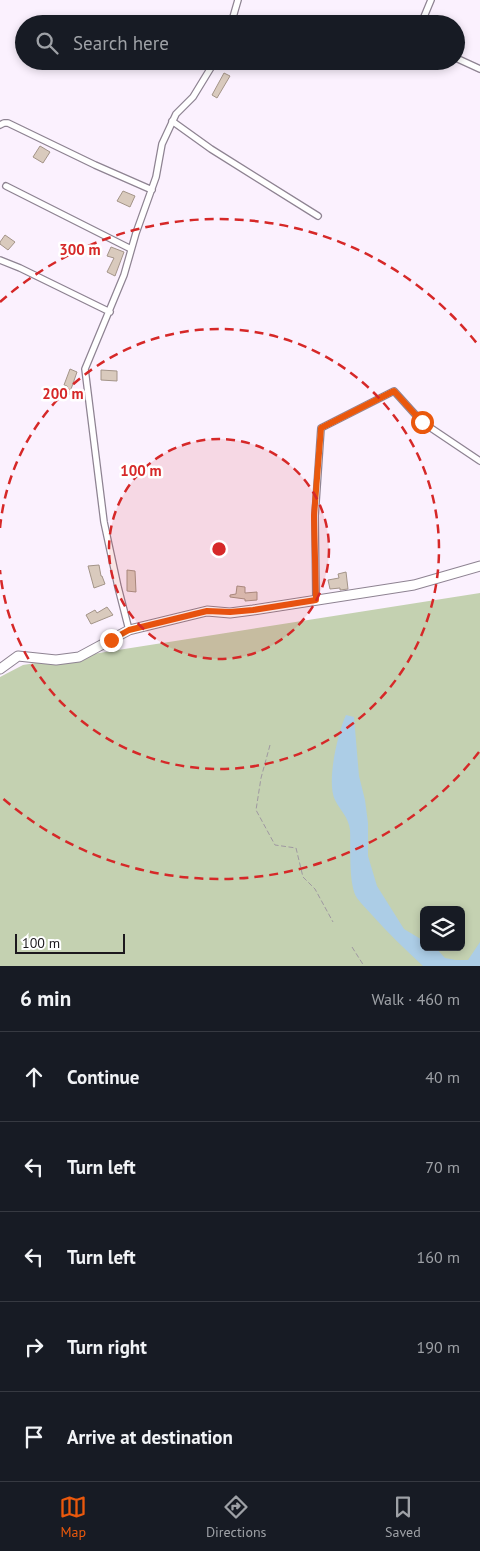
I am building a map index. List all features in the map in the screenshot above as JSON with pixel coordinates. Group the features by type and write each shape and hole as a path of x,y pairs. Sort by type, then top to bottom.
{"main road":[{"path":"0,669 18,656 56,660 79,657 129,630 207,611 253,610 414,585 480,566"}],"street":[{"path":"234,15 238,0"},
{"path":"425,15 431,0"},
{"path":"465,62 480,69"},
{"path":"129,630 104,522 85,369 124,275 156,177 162,144 176,114 193,97 210,70"},
{"path":"172,121 211,149 318,216"},
{"path":"0,125 8,123 152,190"},
{"path":"6,186 132,249"},
{"path":"0,260 110,312"},
{"path":"316,600 314,516 321,428 394,391 422,422 480,461"}],"path":[{"path":"270,745 261,778 256,810 275,845 296,848 303,877 315,889 333,922"},
{"path":"352,947 364,966"}],"green space":[{"path":"480,593 480,966 0,966 0,677 23,665"}],"water":[{"path":"346,715 354,717 359,776 368,823 368,856 377,886 404,929 420,939 420,951 439,951 445,958 468,960 480,942 480,966 423,966 384,928 357,898 351,875 350,830 333,792 332,770"}],"building":[{"path":"224,73 230,76 217,98 212,95"},
{"path":"40,146 50,152 43,163 33,157"},
{"path":"123,191 135,196 130,207 117,201"},
{"path":"5,235 15,242 8,250 0,244"},
{"path":"111,247 124,252 115,276 107,272 114,258 107,256"},
{"path":"70,369 77,372 69,395 67,395 67,386 64,385"},
{"path":"101,370 117,371 117,381 101,380"},
{"path":"99,565 105,584 94,588 88,566"},
{"path":"127,570 135,571 136,592 127,591"},
{"path":"346,572 348,589 330,589 328,580 339,578 338,574"},
{"path":"237,586 245,587 245,593 257,592 257,600 245,601 245,599 230,597 230,595 236,594"},
{"path":"107,607 113,615 91,624 86,615 95,610 97,613"}],"route":[{"path":"111,640 129,630 207,611 253,610 316,600 314,516 321,428 394,391 422,422"}]}
